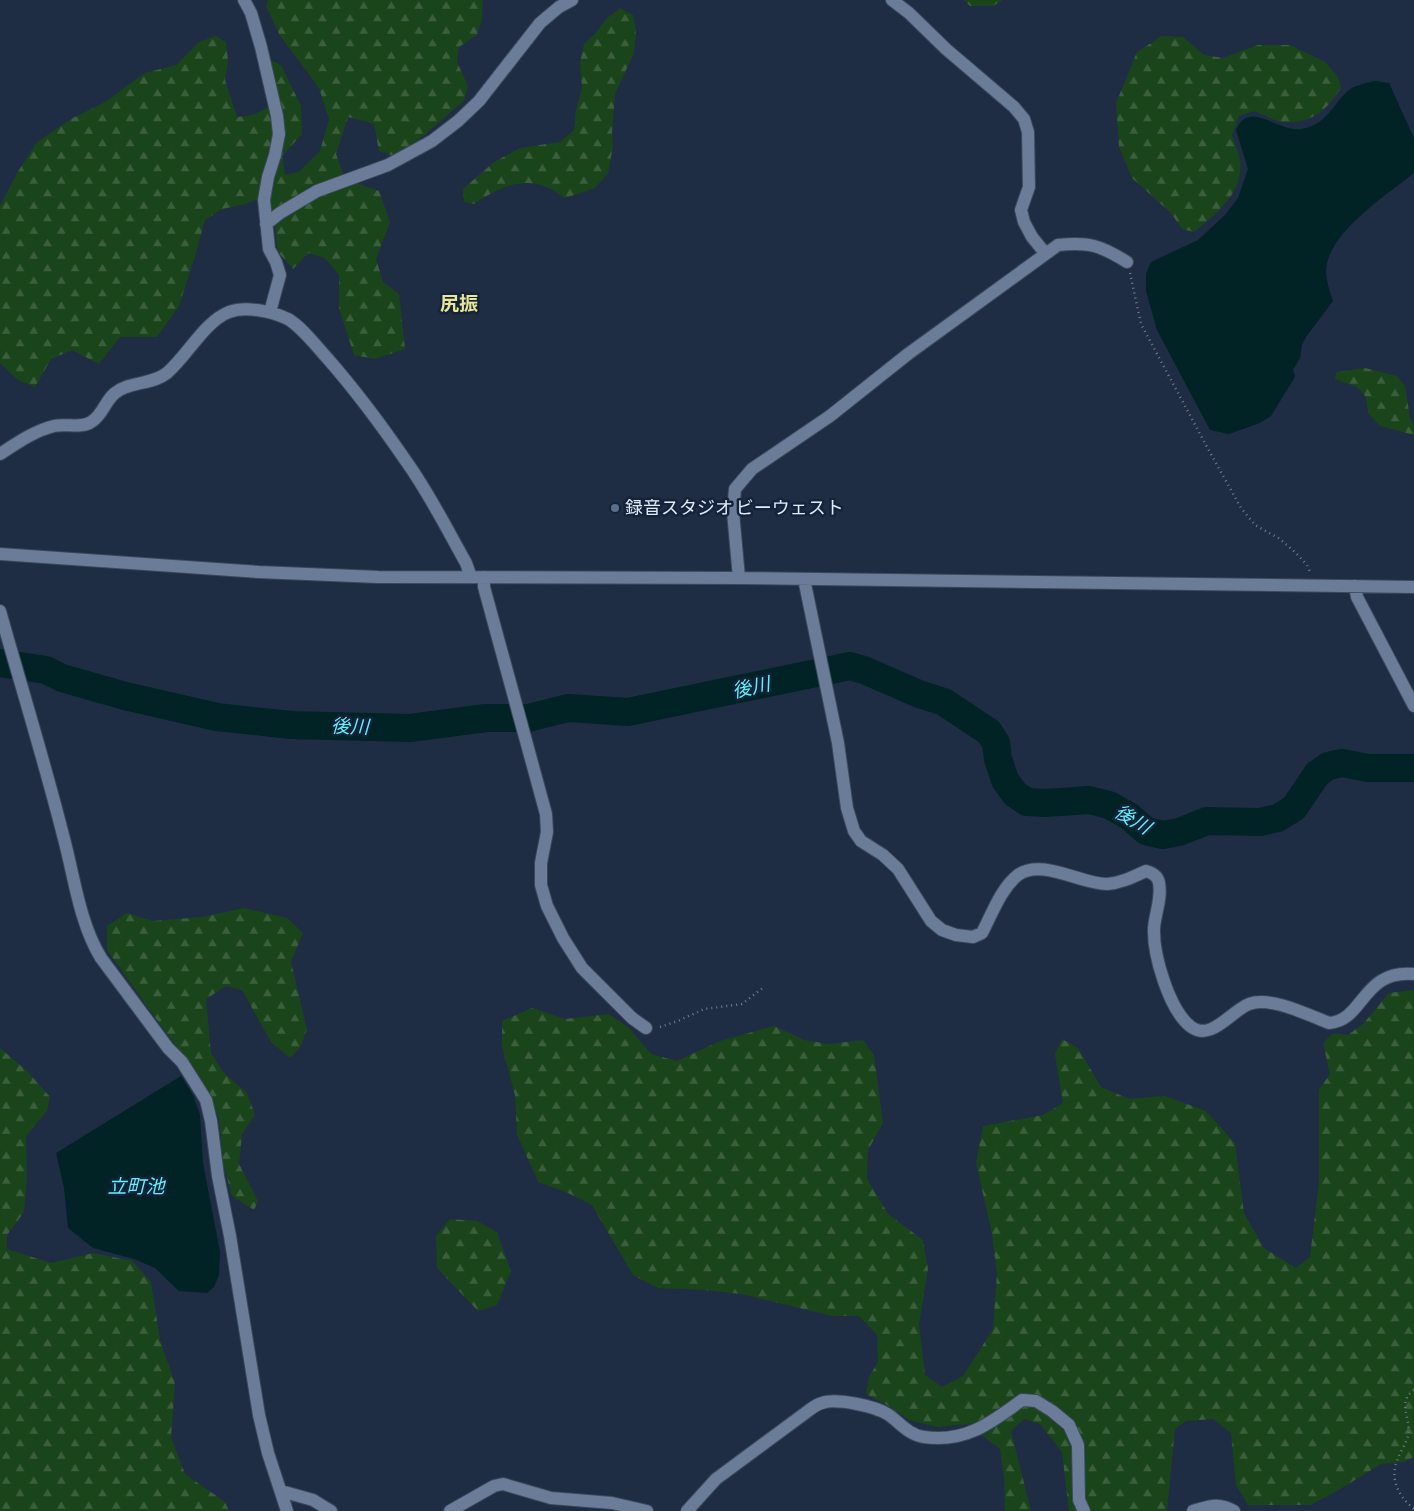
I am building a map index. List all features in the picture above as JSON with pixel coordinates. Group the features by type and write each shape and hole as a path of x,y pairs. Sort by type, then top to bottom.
{"street":[{"path":"244,0 251,14 261,47 278,125 277,141 264,200 269,249 280,275 270,312"},
{"path":"266,224 280,213 317,191 388,165 432,141 458,121 479,101 540,23 559,7 572,0"},
{"path":"892,0 909,13 946,50 1014,107 1024,119 1028,132 1029,187 1021,210 1024,222 1045,253"},
{"path":"740,578 733,512 735,490 752,469 830,416 908,354 1058,245 1081,243 1108,250 1126,262"},
{"path":"0,454 42,430 62,424 90,424 114,394 124,388 158,379 166,374 180,361 214,321 227,313 239,309 270,312 289,320 310,338 340,373 407,462 466,563 484,587 546,814 547,832 541,863 541,885 548,906 563,938 582,968 632,1018 646,1028"},
{"path":"0,554 259,572 378,577 740,578 1414,586"},
{"path":"804,579 836,734 847,808 854,831 861,841 883,855 898,869 931,922 942,930 956,935 972,937 982,933 1006,888 1017,876 1028,869 1045,870 1105,884 1120,882 1146,871 1154,873 1159,882 1160,893 1154,928 1156,958 1166,987 1182,1017 1191,1028 1203,1031 1212,1030 1232,1014 1250,1004 1266,1001 1329,1023 1339,1022 1351,1013 1371,987 1388,977 1405,973 1414,974"},
{"path":"1355,586 1356,597 1414,706"},
{"path":"0,611 92,944 168,1048 182,1062 206,1100 259,1415 268,1453 286,1511"},
{"path":"687,1511 716,1479 808,1411 822,1403 835,1401 876,1408 889,1415 907,1430 923,1438 965,1436 997,1418 1022,1400 1036,1401 1069,1425 1078,1445 1079,1500 1084,1511"},
{"path":"450,1511 494,1486 503,1484 551,1498 612,1503 647,1511"},
{"path":"281,1491 313,1500 332,1511"},
{"path":"1193,1511 1215,1505 1225,1505 1234,1511"}],"path":[{"path":"1126,262 1142,324 1198,432 1242,508 1254,525 1280,539 1296,552 1307,565 1314,585"},
{"path":"646,1028 657,1028 704,1009 742,1004 764,987"},
{"path":"1414,1390 1409,1393 1405,1400 1408,1437 1394,1470 1396,1486 1400,1495 1414,1509"}],"green space":[{"path":"268,0 483,0 482,19 477,35 459,47 457,62 468,86 464,101 396,157 379,151 374,124 348,117 336,154 345,179 379,191 390,222 376,259 383,282 399,294 405,349 375,359 354,355 339,308 339,275 325,258 308,253 293,269 278,252 275,228 269,205 255,200 222,209 205,220 179,306 157,337 120,337 99,364 72,350 51,359 35,387 18,380 0,363 0,206 17,173 37,142 71,119 105,102 145,73 176,65 199,42 216,36 226,42 228,61 225,80 237,117 259,112 277,99 268,59 281,65 301,106 302,134 282,156 285,175 299,172 320,151 329,119 319,88 279,34 266,6"},
{"path":"964,0 1003,0 993,6 970,6"},
{"path":"620,8 633,15 636,31 634,53 615,94 612,131 613,146 608,173 595,188 565,198 547,187 525,183 508,186 474,204 464,202 463,189 494,162 520,148 560,142 574,130 576,110 582,88 580,63 584,44 595,34 606,19"},
{"path":"1162,36 1183,37 1204,55 1223,58 1258,45 1290,45 1325,62 1338,77 1341,88 1324,109 1318,114 1302,121 1283,122 1254,111 1239,116 1232,135 1240,161 1238,183 1227,202 1194,232 1182,229 1171,213 1132,178 1119,147 1116,103 1137,52"},
{"path":"1365,368 1397,376 1405,386 1410,418 1414,425 1414,435 1380,426 1368,413 1366,397 1357,387 1335,379 1336,372"},
{"path":"244,908 287,918 303,933 291,962 307,1029 301,1046 290,1058 271,1042 242,990 226,986 206,999 211,1053 223,1072 247,1093 255,1115 242,1134 239,1164 258,1201 254,1210 232,1196 223,1163 219,1119 197,1072 164,1030 107,950 107,926 127,913 153,921 202,917"},
{"path":"1414,990 1414,1457 1404,1462 1381,1464 1310,1505 1248,1505 1236,1485 1231,1433 1213,1419 1186,1421 1175,1429 1167,1511 1069,1511 1062,1452 1040,1424 1024,1419 1011,1431 1031,1511 1005,1511 1004,1479 1000,1449 967,1424 937,1427 909,1420 866,1394 869,1377 878,1362 877,1335 859,1316 832,1316 741,1294 658,1288 633,1275 592,1205 568,1193 538,1182 517,1134 515,1095 502,1047 502,1021 532,1008 565,1019 609,1014 628,1027 651,1054 677,1061 720,1041 774,1026 804,1040 829,1044 863,1040 874,1055 883,1123 868,1150 867,1179 888,1214 923,1240 928,1269 919,1324 925,1375 942,1387 963,1376 993,1329 997,1273 991,1229 976,1163 983,1126 1043,1115 1063,1103 1055,1054 1062,1039 1078,1048 1101,1087 1129,1099 1165,1096 1206,1111 1235,1143 1244,1213 1264,1248 1296,1268 1310,1257 1319,1182 1319,1090 1330,1074 1323,1043 1333,1033 1348,1035 1364,1023 1389,993"},
{"path":"0,1048 27,1071 50,1097 47,1111 26,1136 27,1179 24,1212 7,1235 7,1249 51,1263 93,1253 132,1261 151,1282 160,1340 175,1383 171,1437 185,1474 225,1502 229,1511 0,1511"},
{"path":"450,1219 477,1221 497,1232 511,1271 497,1305 478,1311 437,1268 436,1236"}],"water":[{"path":"1374,81 1389,83 1414,138 1414,173 1360,216 1336,243 1329,257 1326,271 1327,282 1333,301 1306,337 1302,345 1300,358 1293,370 1295,377 1271,416 1260,423 1229,434 1210,430 1157,330 1146,291 1146,274 1151,262 1198,240 1226,214 1238,198 1248,169 1236,130 1242,121 1249,117 1256,117 1292,129 1310,127 1323,119 1349,90 1358,85"},
{"name":"立町池","path":"181,1076 193,1095 200,1115 203,1163 220,1252 219,1275 214,1287 207,1293 179,1291 155,1268 134,1259 93,1248 68,1228 64,1188 56,1153"}],"waterway":[{"name":"後川","path":"0,663 46,670 62,678 125,696 217,717 291,725 410,728 486,718 528,718 568,708 628,712 850,666 944,702 989,732 996,743 998,759 1005,780 1015,794 1027,802 1046,803 1089,800 1109,805 1129,816 1146,831 1163,835 1179,832 1207,821 1260,822 1278,818 1294,808 1317,774 1328,766 1342,763 1368,768 1414,768"}],"place":[{"name":"録音スタジオ ビーウェスト","path":"615,508"}],"district":[{"name":"尻振","path":"459,303"}]}
